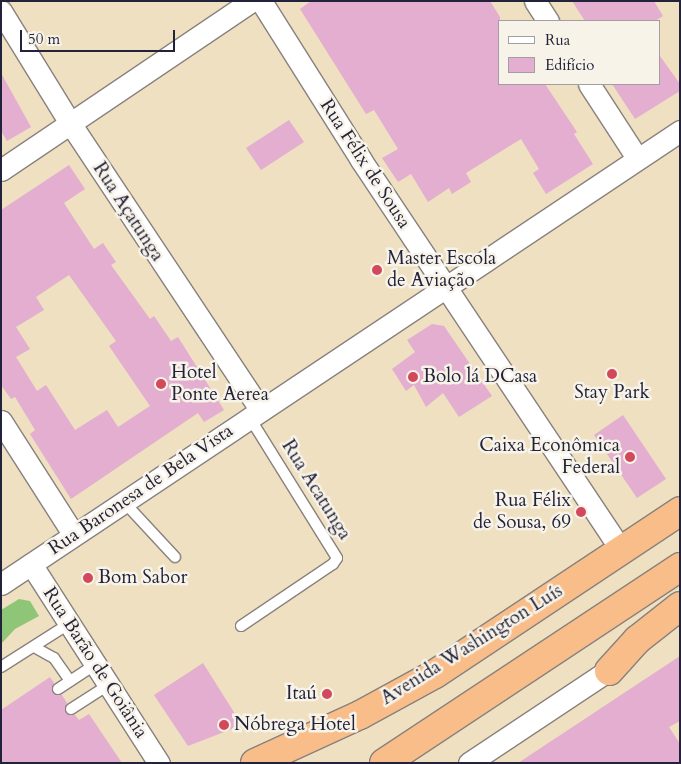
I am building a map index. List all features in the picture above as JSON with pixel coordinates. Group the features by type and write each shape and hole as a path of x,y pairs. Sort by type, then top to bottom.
{"highway":[{"name":"Avenida Washington Luís","path":"256,763 360,715 435,674 680,511"},
{"path":"384,763 680,567"},
{"path":"609,671 637,640 680,606"}],"street":[{"path":"1,170 252,1"},
{"name":"Rua Félix de Sousa","path":"261,1 446,288 621,550"},
{"path":"535,1 547,20"},
{"name":"Rua Açatunga","path":"1,11 70,124 255,414"},
{"path":"590,85 637,158"},
{"name":"Rua Baronesa de Bela Vista","path":"1,584 680,131"},
{"path":"1,421 74,534"},
{"name":"Rua Barão de Goiânia","path":"31,564 110,684 159,763"},
{"path":"469,763 680,624"}],"lane":[{"name":"Rua Acatunga","path":"241,626 333,564 337,558 255,414"},
{"path":"124,502 175,557"},
{"path":"1,667 70,623"},
{"path":"34,647 54,658 70,681"},
{"path":"58,689 96,664"},
{"path":"71,709 110,684"}],"green space":[{"path":"19,599 30,601 39,616 15,629 1,644 1,610"}],"building":[{"path":"311,1 490,1 500,17 500,20 498,20 498,85 546,85 577,132 574,134 593,164 546,194 533,173 539,169 521,139 466,173 471,182 452,194 449,188 428,202 411,174 398,182 382,158 398,149 374,110 366,114 300,9"},
{"path":"572,1 654,1 663,16 657,20 584,20"},
{"path":"661,57 680,84 680,91 635,119 613,85 661,85"},
{"path":"1,73 31,127 7,141 1,131"},
{"path":"289,120 304,142 261,170 246,148"},
{"path":"69,165 85,189 64,203 94,249 103,243 116,262 111,265 150,319 154,316 171,341 178,337 224,410 204,422 198,413 71,499 30,434 35,430 15,397 11,399 1,385 1,210","holes":["69,275 116,341 109,346 150,406 118,427 107,410 75,430 46,385 37,391 16,357 30,349 16,327 44,310 36,297"]},
{"path":"432,324 444,326 492,396 459,417 443,393 426,407 414,385 406,391 392,369 415,352 407,340"},
{"name":"Caixa Econômica Federal","path":"623,415 666,479 637,498 594,435"},
{"path":"680,656 680,721 669,727 680,744 680,763 518,763"},
{"path":"203,663 242,725 188,746 154,695"},
{"path":"50,677 54,683 53,693 62,695 67,703 66,713 75,715 79,720 89,714 122,763 1,763 1,710"}],"place":[{"name":"Master Escola de Aviação","path":"377,270"},
{"name":"Stay Park","path":"612,374"},
{"name":"Bolo lá DCasa","path":"413,377"},
{"name":"Hotel Ponte Aerea","path":"161,384"},
{"name":"Caixa Econômica Federal","path":"630,457"},
{"name":"Rua Félix de Sousa, 69","path":"581,512"},
{"name":"Bom Sabor","path":"88,578"},
{"name":"Itaú","path":"327,694"},
{"name":"Nóbrega Hotel","path":"224,725"}]}
